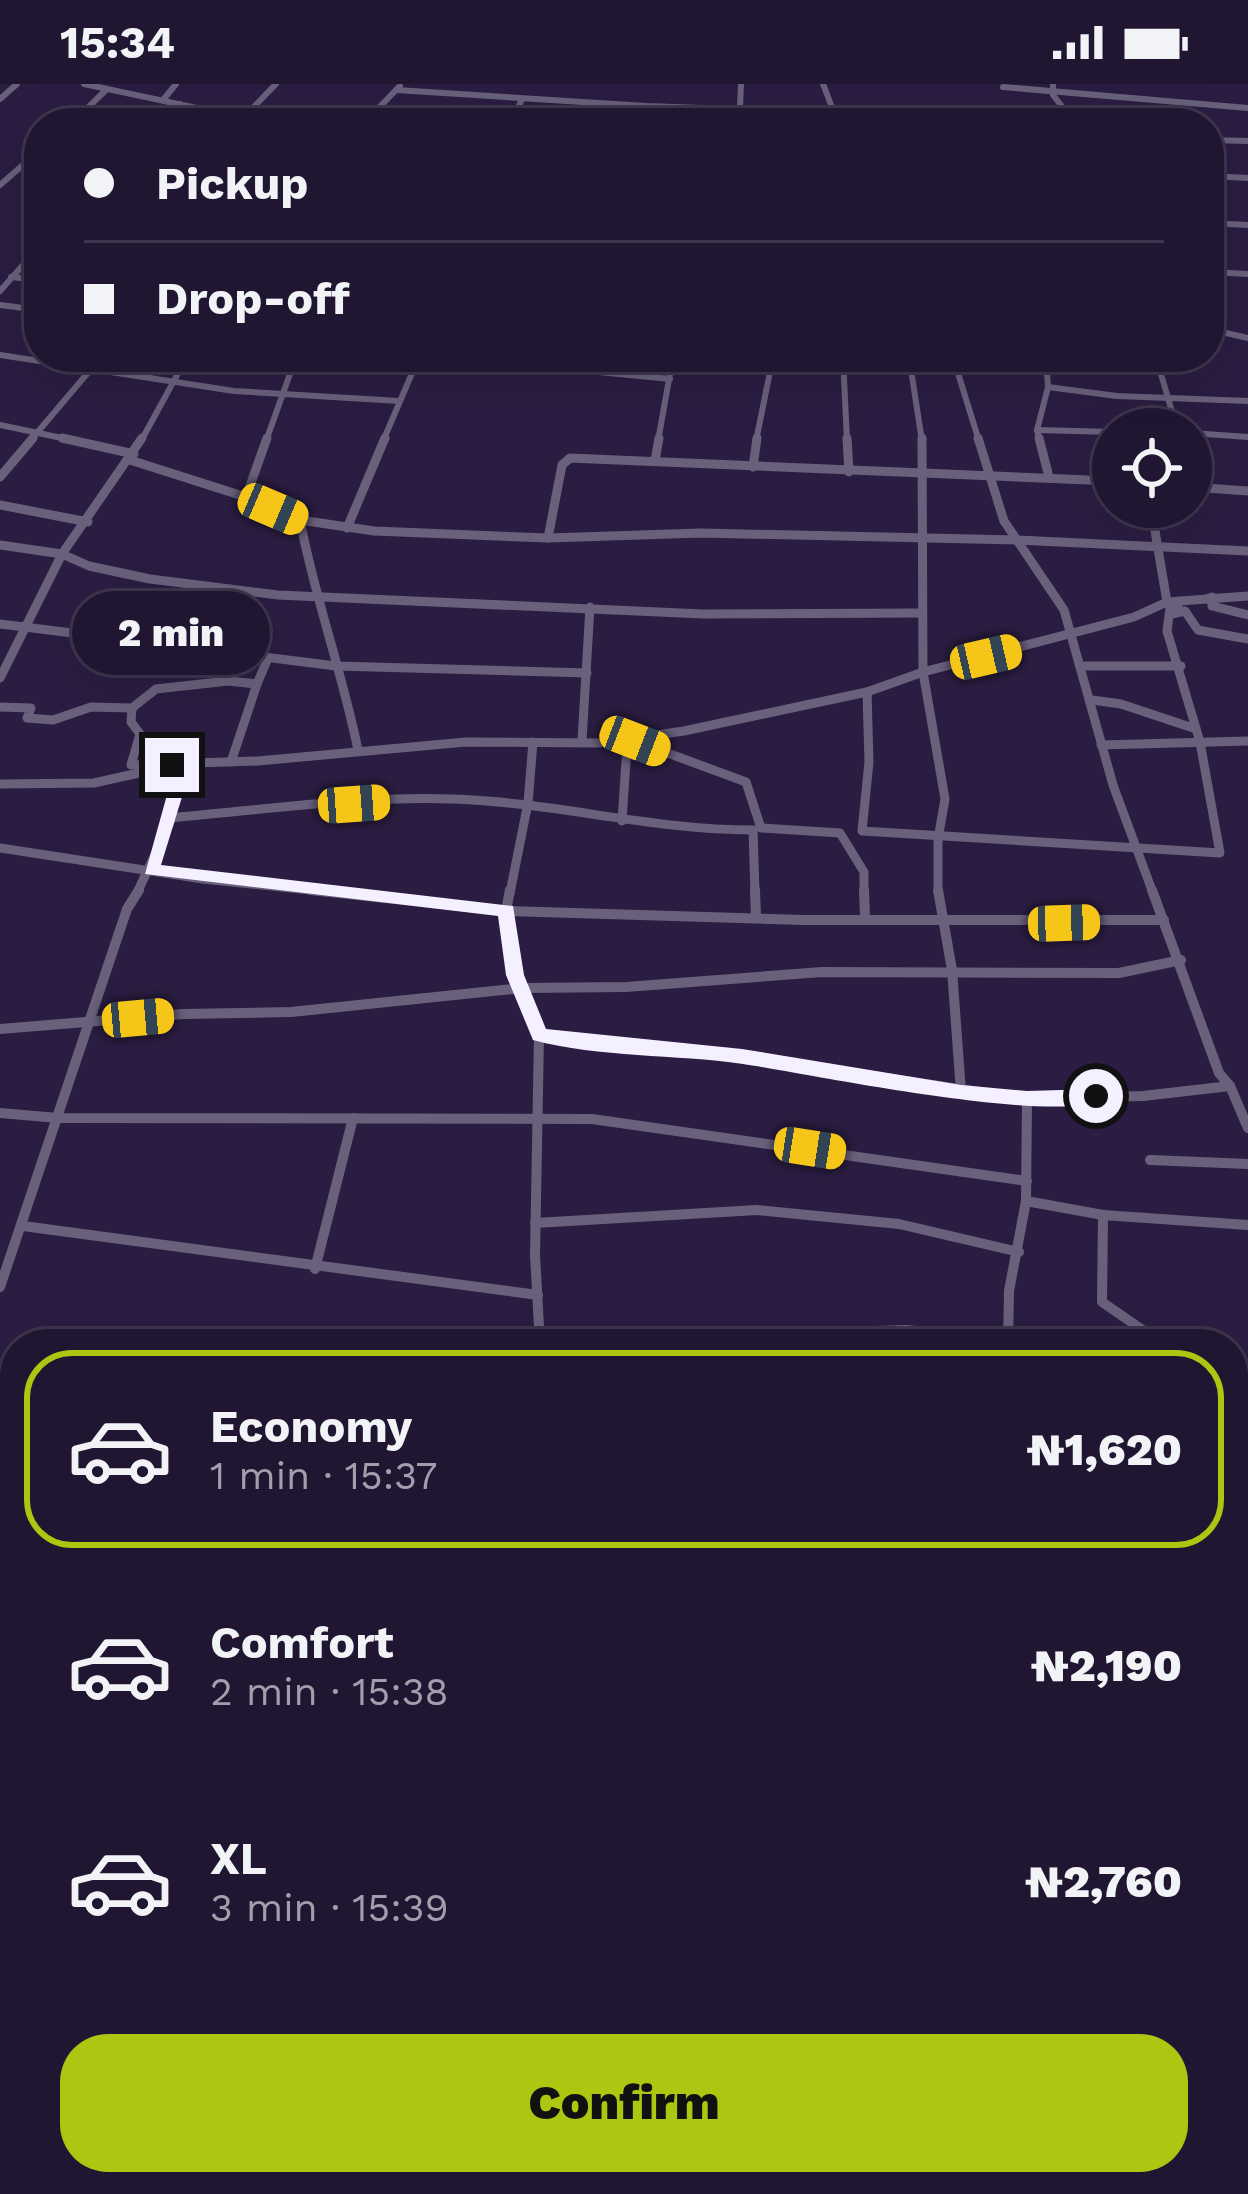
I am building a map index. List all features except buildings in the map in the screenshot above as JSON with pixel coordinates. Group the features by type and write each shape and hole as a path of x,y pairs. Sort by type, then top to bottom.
{"street":[{"path":"0,99 17,84"},
{"path":"84,84 200,108"},
{"path":"163,100 176,84"},
{"path":"253,108 276,84"},
{"path":"399,87 610,107 740,108 741,84"},
{"path":"1003,87 1248,108"},
{"path":"87,108 107,89"},
{"path":"518,108 521,101"},
{"path":"176,108 180,104"},
{"path":"0,185 24,164"},
{"path":"0,291 24,263"},
{"path":"11,277 24,278"},
{"path":"0,477 89,372"},
{"path":"115,372 171,382 399,401"},
{"path":"0,678 62,554 132,457 177,372"},
{"path":"246,497 290,372"},
{"path":"347,528 412,372"},
{"path":"598,372 670,379"},
{"path":"655,461 671,372"},
{"path":"753,467 769,372"},
{"path":"844,372 849,472"},
{"path":"912,372 922,428 922,672 945,799 938,839 941,921 952,970 961,1092"},
{"path":"958,372 993,478 994,498 1064,610 1101,745 1137,850 1219,1073 1248,1128"},
{"path":"1047,372 1048,387 1036,430 1049,477"},
{"path":"1159,372 1169,408"},
{"path":"1048,387 1248,401"},
{"path":"0,425 132,457 300,520 347,528 548,538 701,533 1017,540 1248,551"},
{"path":"1036,430 1092,431"},
{"path":"1212,435 1248,436"},
{"path":"548,538 565,460 1092,480"},
{"path":"1212,488 1248,491"},
{"path":"0,505 88,522"},
{"path":"300,520 314,596 327,620 336,666 344,679 358,750"},
{"path":"1154,528 1167,602"},
{"path":"0,545 62,554 89,566 150,579 314,596 703,614 921,613"},
{"path":"598,743 684,731 867,692 1167,602 1248,596"},
{"path":"1212,597 1212,606 1248,614"},
{"path":"867,692 869,762 862,831 1220,854 1200,742 1167,631 1170,608 1193,606 1212,597"},
{"path":"582,740 590,607"},
{"path":"1167,615 1185,611 1198,630 1248,639"},
{"path":"0,624 336,666 587,674"},
{"path":"231,762 268,658"},
{"path":"1080,666 1181,666"},
{"path":"0,706 31,708 27,718 53,720 91,706 132,708 156,689 228,681 257,684"},
{"path":"1091,700 1121,704 1196,729"},
{"path":"132,708 130,722 140,734 131,765 582,740 627,746 635,741 746,782 761,828 840,833"},
{"path":"533,742 506,910 515,975 539,1035 535,1223 539,1329"},
{"path":"1101,745 1248,742"},
{"path":"622,821 627,746"},
{"path":"0,784 94,783 172,765"},
{"path":"0,1287 127,909 151,869 168,818 178,784 172,765"},
{"path":"168,818 455,800 703,832 840,833"},
{"path":"753,830 756,917"},
{"path":"840,833 864,872 865,917"},
{"path":"0,848 506,910 941,921 1163,920"},
{"path":"0,1029 90,1020 291,1012 524,988 626,987 822,972 1119,974 1181,960"},
{"path":"539,1035 742,1057 1027,1099 1144,1096 1230,1087"},
{"path":"1008,1329 1009,1291 1026,1201 1027,1099"},
{"path":"0,1113 58,1118 636,1121 1027,1181"},
{"path":"315,1269 352,1118"},
{"path":"1150,1160 1248,1164"},
{"path":"1026,1201 1103,1215 1248,1225"},
{"path":"535,1223 757,1210 899,1224 1019,1252"},
{"path":"1103,1215 1102,1302 1141,1329"},
{"path":"23,1226 315,1269 538,1295"}],"route":[{"path":"172,765 178,784 151,869 306,891 506,910 515,975 539,1035 742,1057 961,1092 1027,1099 1096,1096"}]}
